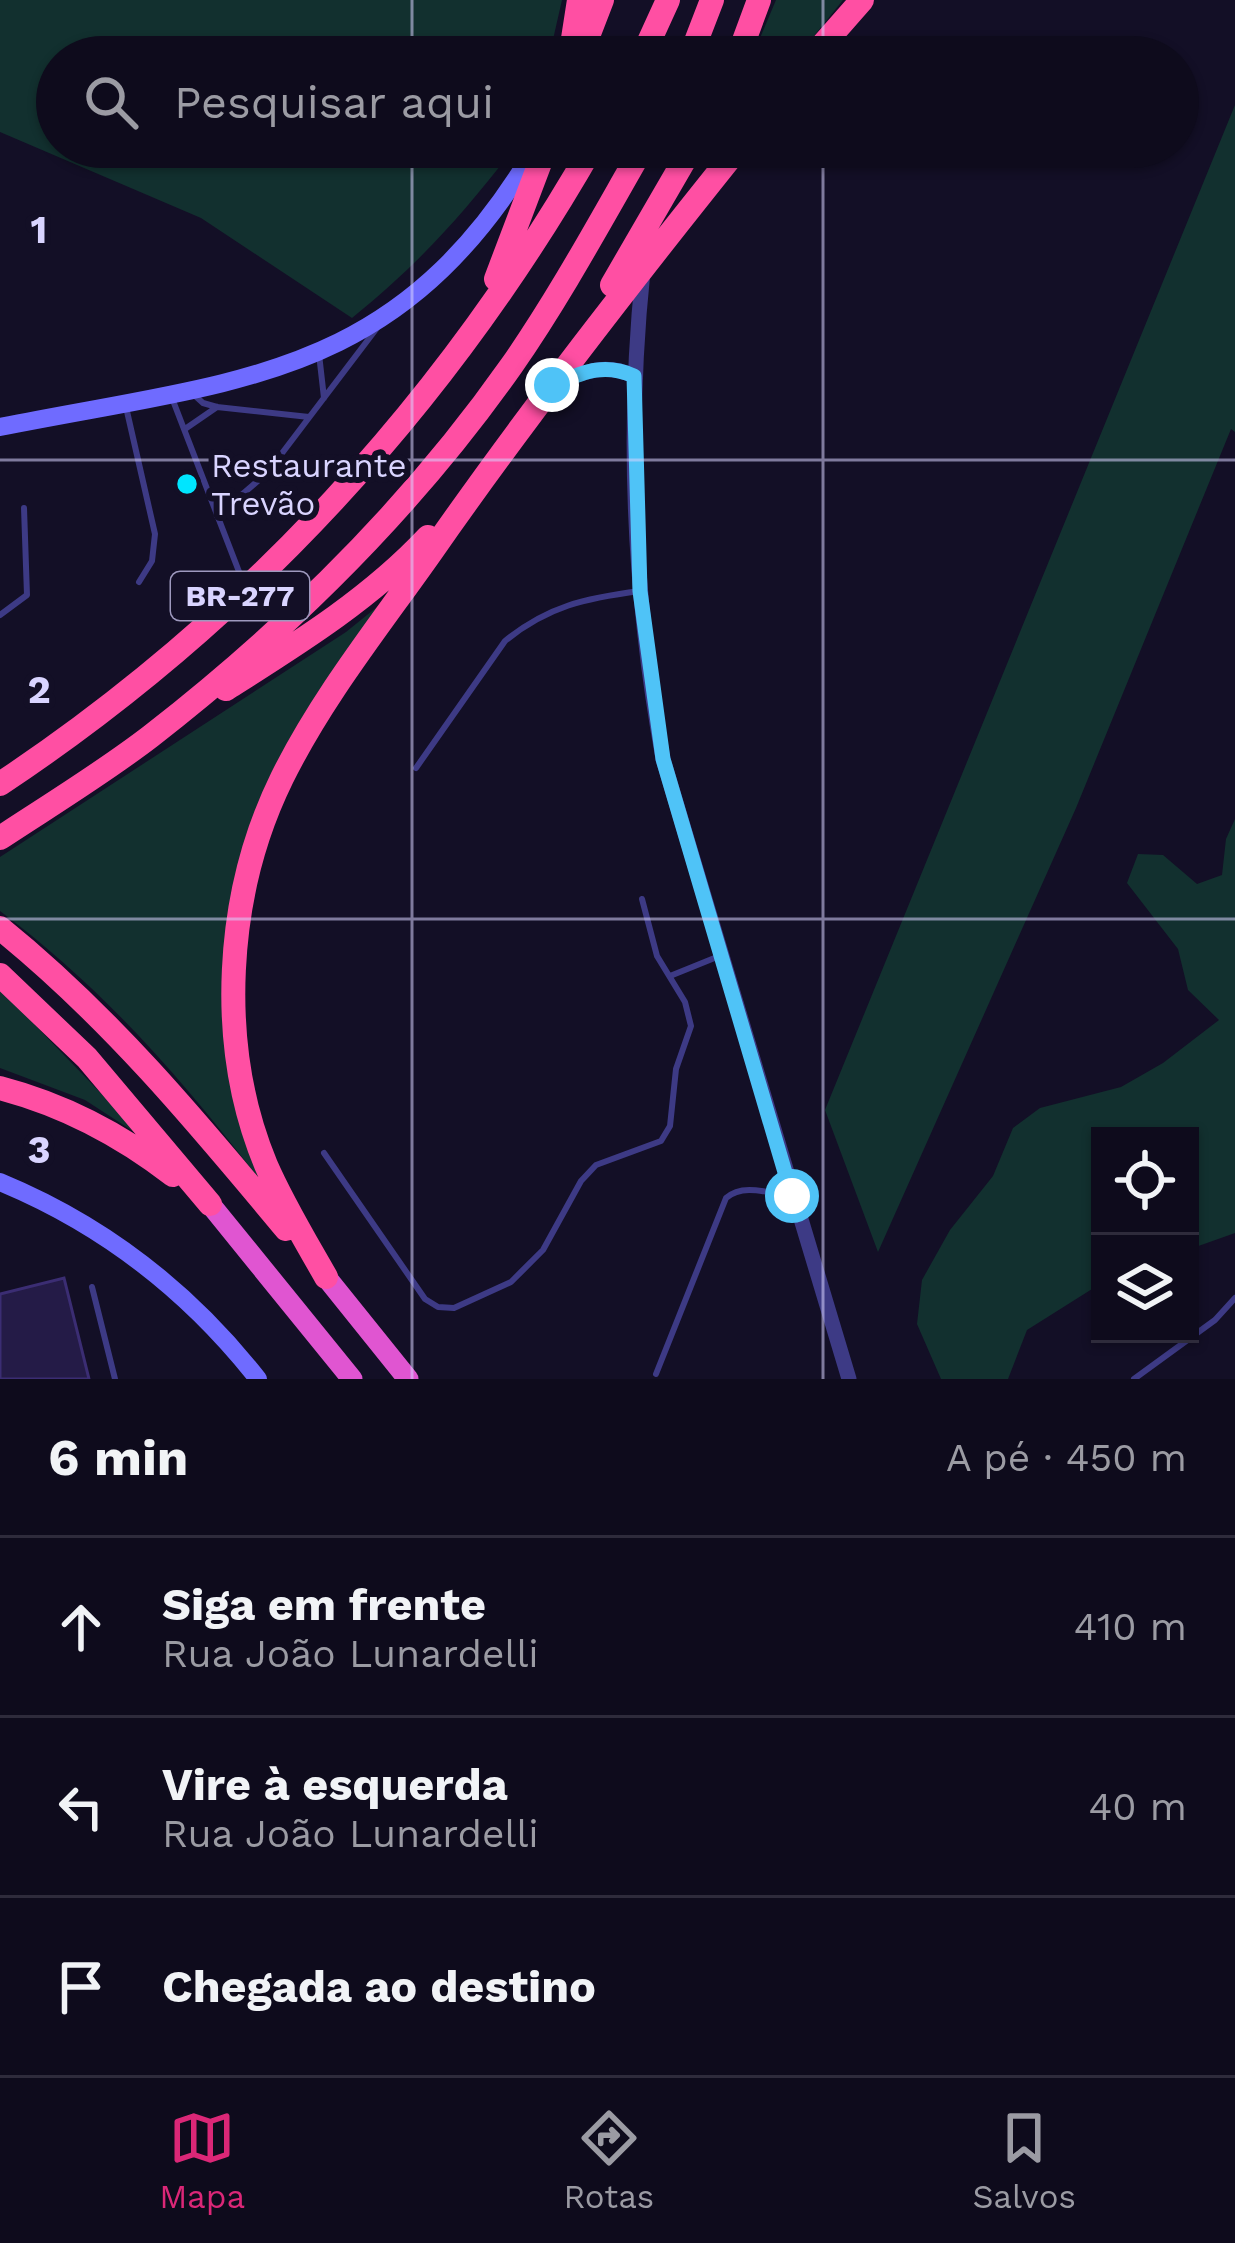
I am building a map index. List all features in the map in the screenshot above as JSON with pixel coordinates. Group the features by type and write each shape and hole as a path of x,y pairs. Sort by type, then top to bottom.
{"highway":[{"path":"573,36 579,0"},
{"path":"588,36 602,0"},
{"path":"652,36 668,0"},
{"path":"698,36 712,0"},
{"path":"746,36 759,0"},
{"path":"830,36 862,0"},
{"path":"447,371 501,270 539,168"},
{"name":"BR-277","path":"0,784 123,698 246,591 368,466 447,371 504,292 579,168"},
{"name":"BR-277","path":"0,838 148,738 280,625 425,476 532,336 631,168"},
{"path":"552,385 680,168"},
{"path":"326,1277 284,1202 251,1122 236,1027 235,970 242,903 263,822 305,736 483,477 722,168"},
{"path":"148,738 282,654 363,596 422,543 483,477"},
{"path":"0,928 135,1052 408,1379"},
{"path":"0,975 86,1058 352,1379"},
{"path":"0,1088 35,1097 106,1129 140,1149 210,1204"}],"main road":[{"path":"0,427 255,377 319,354 385,318 455,256 523,168"},
{"path":"0,1182 81,1222 153,1269 208,1319 258,1379"}],"street":[{"path":"644,266 634,376 640,591 663,759 849,1379"},
{"path":"552,385 597,368 634,376"}],"lane":[{"path":"217,516 267,472 385,318"},
{"path":"319,354 324,398"},
{"path":"246,591 184,430 180,393 217,407 310,417"},
{"path":"125,404 155,534 152,561 139,582"},
{"path":"184,430 217,407"},
{"path":"0,615 27,595 24,508"},
{"path":"416,768 505,641 523,626 579,598 640,591"},
{"path":"324,1153 425,1299 437,1307 454,1308 511,1282 543,1250 581,1181 596,1165 661,1142 670,1126 676,1069 692,1026 685,1002 657,956 642,898"},
{"path":"670,976 719,957"},
{"path":"656,1375 726,1198 734,1190 747,1189 792,1196"},
{"path":"92,1287 116,1379"},
{"path":"1134,1379 1215,1321 1235,1298"}],"green space":[{"path":"0,0 562,0 554,36 36,36 36,147 0,132"},
{"path":"776,0 843,0 814,36 761,36"},
{"path":"1235,105 1235,432 1231,429 1076,808 878,1252 825,1110"},
{"path":"84,168 498,168 399,278 352,318 201,218"},
{"path":"393,594 323,693 230,929 260,1180 139,1036 0,911 0,857 346,632"},
{"path":"1235,819 1235,1233 1199,1246 1199,1127 1091,1127 1091,1290 1027,1330 1008,1379 941,1379 917,1324 922,1280 950,1230 993,1176 1013,1128 1040,1108 1121,1087 1163,1063 1219,1020 1188,990 1178,949 1127,883 1138,854 1163,855 1197,884 1222,875 1226,839"},
{"path":"0,990 145,1139 85,1100 0,1068"}],"building":[{"path":"64,1278 89,1379 0,1379 0,1294"}],"place":[{"name":"Restaurante Trevão","path":"187,484"}],"route":[{"path":"552,385 597,368 634,376 640,591 663,759 792,1196"}]}
